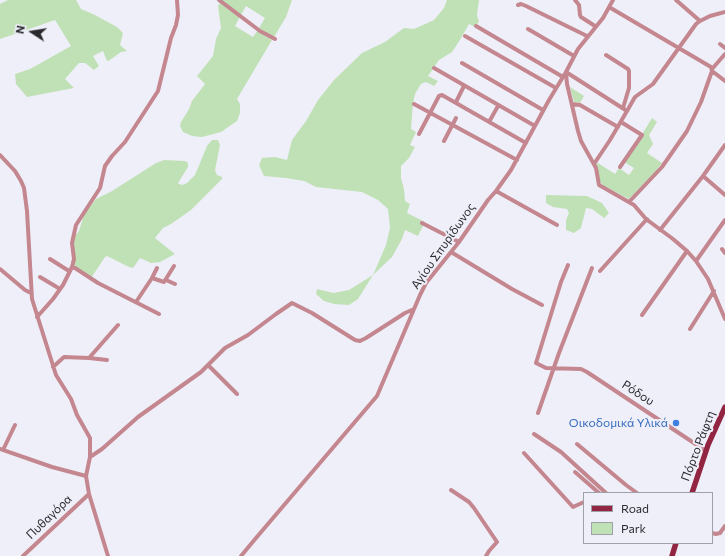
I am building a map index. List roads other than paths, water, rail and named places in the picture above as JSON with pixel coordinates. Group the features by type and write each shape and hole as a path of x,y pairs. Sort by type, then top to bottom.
{"main road":[{"name":"Πόρτο Ράφτη","path":"692,492 716,424 725,408"},
{"path":"672,556 676,544"}],"street":[{"path":"37,317 60,289 70,269 74,258 72,243 76,225 100,188 107,162 125,142 160,86 171,38 177,20 177,0"},
{"path":"219,0 253,26 275,39"},
{"path":"570,0 575,1 579,5 581,17 595,26"},
{"name":"Αγίου Σπυρίδωνος","path":"241,556 377,396 426,283 459,242 517,160 543,110 564,76 574,56 587,36 602,18 613,0"},
{"path":"676,0 700,20"},
{"path":"518,5 521,4 526,6 587,36"},
{"path":"609,7 678,48 712,70 725,81"},
{"path":"625,109 635,97 653,84 700,20 725,12"},
{"path":"476,26 625,109"},
{"path":"528,29 574,56"},
{"path":"465,36 556,88"},
{"path":"720,44 725,48"},
{"path":"629,202 662,167 687,131 701,102 712,70 725,54"},
{"path":"594,164 600,157 621,122 625,109 628,88 628,69 606,55"},
{"path":"462,63 543,110"},
{"path":"434,68 535,126"},
{"path":"564,76 581,141 594,164 599,185 634,205 647,219 687,251 708,279 725,318"},
{"path":"564,76 567,84"},
{"path":"456,102 464,86"},
{"path":"419,134 440,95 456,102 526,143"},
{"path":"414,104 517,160"},
{"path":"572,104 580,105 618,127"},
{"path":"489,122 498,106"},
{"path":"444,141 456,118"},
{"path":"620,167 642,135 621,122"},
{"path":"660,230 703,176 725,145"},
{"path":"0,156 15,171 24,188 31,293 37,317 56,375 71,399 77,415 90,438 90,456 86,476 89,494 108,556"},
{"path":"703,176 725,195"},
{"path":"496,191 557,225"},
{"path":"600,271 647,219"},
{"path":"696,261 723,227 725,220"},
{"path":"422,223 459,242"},
{"path":"722,249 725,253"},
{"path":"642,315 687,251"},
{"path":"451,252 512,289 542,305"},
{"path":"50,259 70,269 74,268 98,283 159,314"},
{"path":"553,368 536,363 551,319 561,282 568,265"},
{"path":"166,280 174,266"},
{"path":"136,302 157,268"},
{"path":"538,413 553,368 592,268"},
{"path":"0,269 25,290 31,293"},
{"path":"40,277 60,289"},
{"path":"152,278 162,282 166,280 175,284"},
{"path":"690,329 714,291"},
{"path":"90,456 102,449 138,417 190,380 225,348 248,336 292,303 355,340 366,338 405,312 414,308"},
{"path":"89,358 118,325"},
{"path":"53,367 55,367 64,357 107,360"},
{"path":"208,365 237,394"},
{"name":"Ρόδου","path":"553,368 580,369 587,372 706,451"},
{"path":"15,425 2,449 52,467 86,476"},
{"path":"534,434 561,452 605,492"},
{"path":"577,444 636,492"},
{"path":"524,453 573,507 583,502"},
{"path":"575,472 598,492"},
{"path":"451,490 469,502 497,542 488,551 486,556"},
{"path":"627,492 633,490"},
{"name":"Πυθαγόρα","path":"23,556 89,494"},
{"path":"713,533 720,534 725,526"}],"place":[{"name":"Οικοδομικά Υλικά","path":"676,423"}]}
